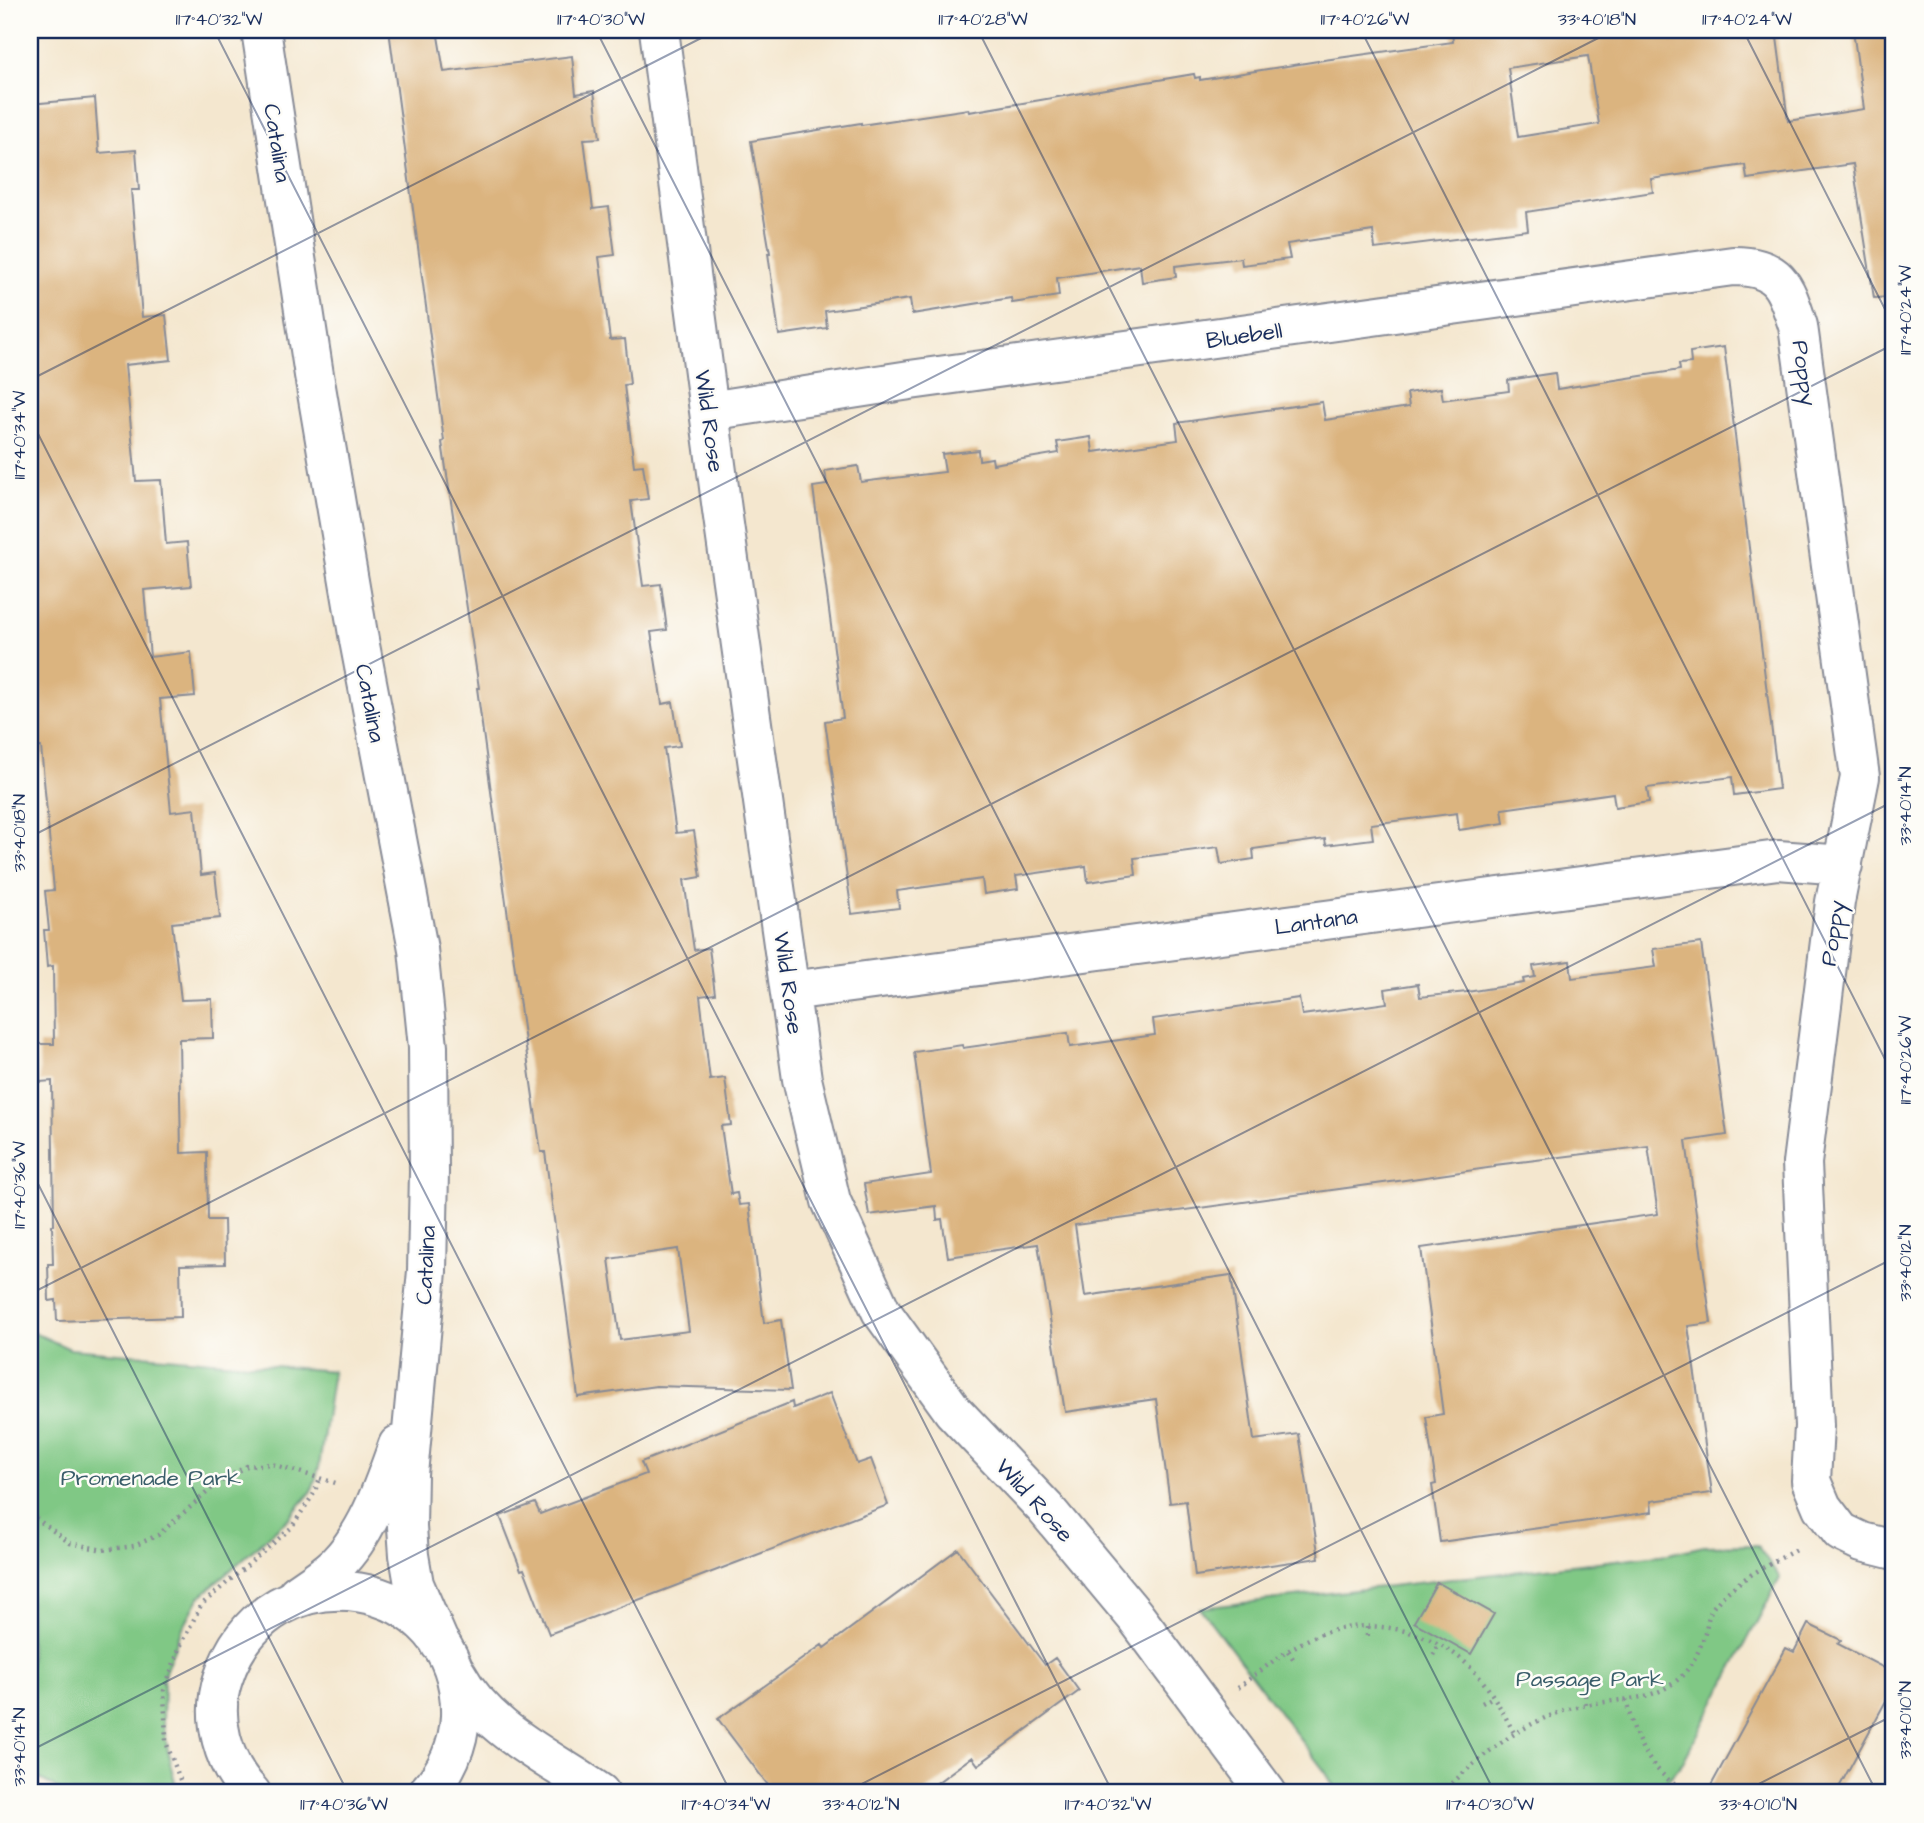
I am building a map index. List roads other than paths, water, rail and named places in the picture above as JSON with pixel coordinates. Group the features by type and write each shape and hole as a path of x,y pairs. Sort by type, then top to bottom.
{"street":[{"name":"Catalina","path":"261,30 332,481 418,949 428,1047 429,1172 426,1270 408,1474 409,1555 414,1584 445,1653"},
{"name":"Wild Rose","path":"659,30 802,1079 831,1201 881,1311 953,1411 1045,1508 1135,1616 1267,1793"},
{"name":"Bluebell","path":"709,411 910,380 1733,266 1754,266 1778,278"},
{"name":"Poppy","path":"1778,278 1790,300 1798,326 1860,777 1835,902 1802,1163 1814,1426 1811,1481 1822,1507 1841,1532 1861,1542 1894,1550"},
{"name":"Lantana","path":"790,991 1777,860 1843,865"},
{"name":"Catalina","path":"241,1785 219,1728 218,1706 228,1664 238,1645 252,1628 331,1569 352,1545 380,1496 399,1443 416,1379"},
{"path":"286,1602 328,1591 371,1594 392,1602 410,1613 445,1653 461,1683 486,1714 533,1751 600,1793"},
{"path":"427,1793 446,1768 460,1727 457,1684 445,1653"}],"park label":[{"name":"Promenade Park","path":"151,1477"},
{"name":"Passage Park","path":"1590,1678"}]}
